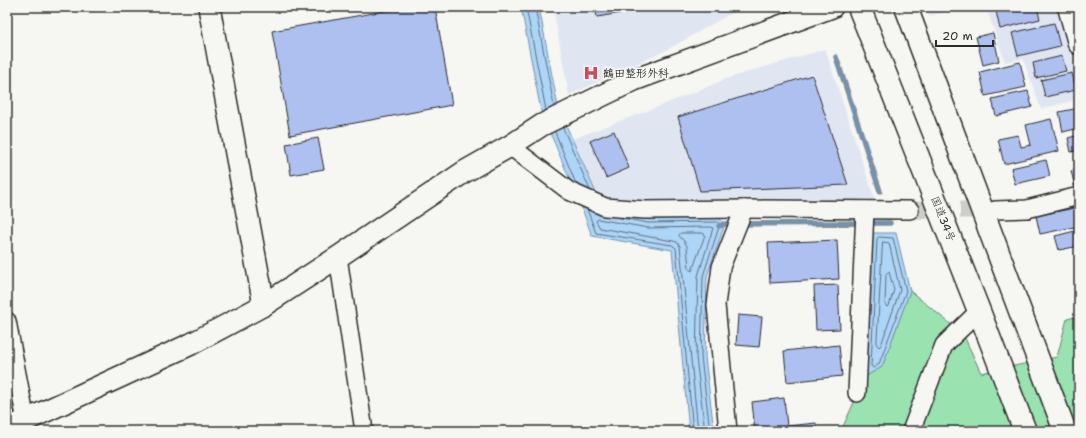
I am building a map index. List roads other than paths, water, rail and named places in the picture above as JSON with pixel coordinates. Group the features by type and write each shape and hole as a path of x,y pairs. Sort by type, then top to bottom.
{"main road":[{"name":"国道34号","path":"860,7 1025,431"},
{"path":"906,7 1065,431"},
{"path":"1069,7 1079,43"}],"street":[{"path":"209,7 264,305"},
{"path":"7,429 191,344 264,305 464,172 510,146 542,125 634,80 832,7"},
{"path":"510,146 569,191 606,207 646,210 910,210"},
{"path":"995,210 1027,209 1079,196"},
{"path":"728,431 716,305 721,267 744,209"},
{"path":"857,394 865,210"},
{"path":"338,257 364,431"},
{"path":"911,431 944,345 979,311"},
{"path":"7,321 26,421"}],"water":[{"path":"521,7 539,7 558,107 604,211 648,219 719,218 725,224 707,276 705,357 714,431 689,431 672,250 592,236 541,111"},
{"path":"873,233 896,233 910,291 882,367 866,376"},
{"path":"7,375 17,431 7,431"}],"waterway":[{"path":"836,57 880,191"},
{"path":"719,226 725,224 890,223"}],"tunnel":[{"path":"910,210 993,210"}],"place":[{"name":"鶴田整形外科","path":"591,73"}]}
